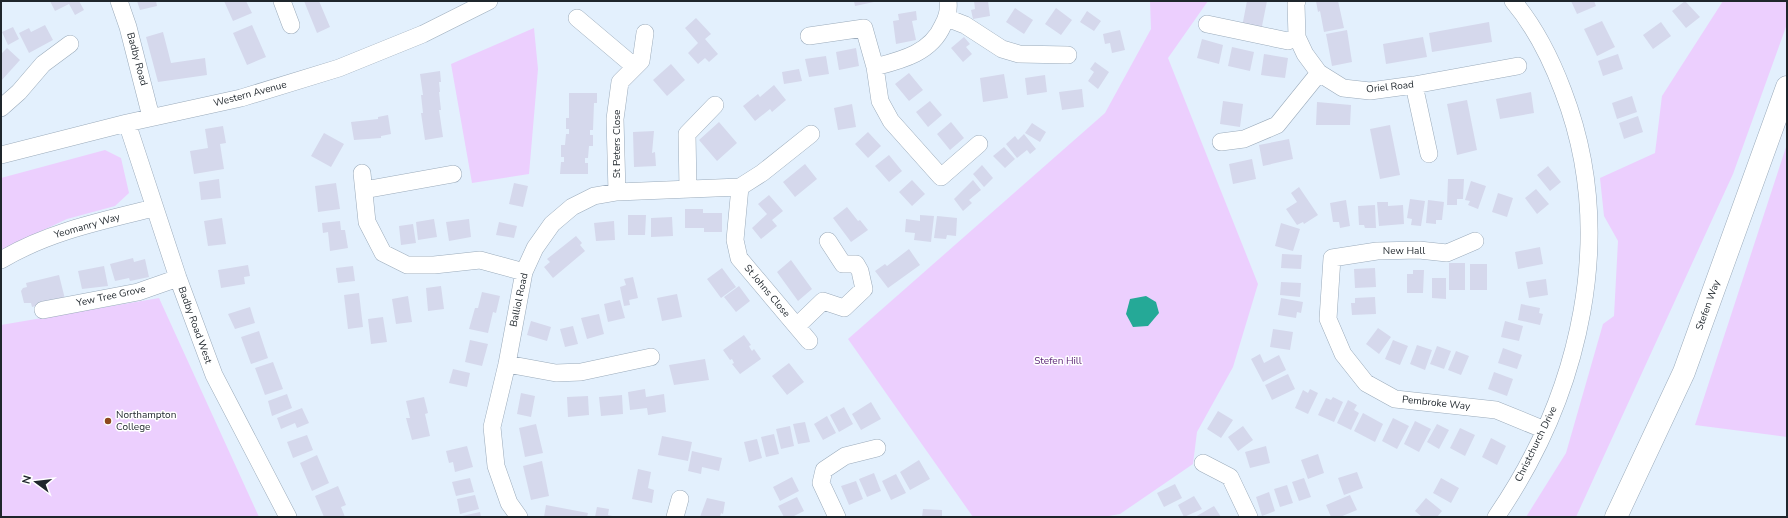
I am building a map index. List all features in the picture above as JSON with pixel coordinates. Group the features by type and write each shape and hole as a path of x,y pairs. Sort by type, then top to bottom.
{"highway":[{"name":"Stefen Way","path":"1616,517 1684,372 1787,87"}],"street":[{"name":"Badby Road","path":"119,1 128,27 151,117"},
{"path":"282,1 290,25"},
{"name":"Western Avenue","path":"1,155 128,122 241,98 339,68 424,34 489,1"},
{"path":"874,67 902,60 923,50 939,35 946,18 948,1"},
{"name":"Oriel Road","path":"1297,1 1298,37 1305,54 1319,73 1343,88 1370,90 1414,85 1518,66"},
{"name":"Christchurch Drive","path":"1496,517 1512,494 1546,430 1564,383 1578,335 1588,277 1589,210 1582,156 1572,115 1557,76 1540,40 1514,1"},
{"path":"577,18 635,67"},
{"path":"946,18 965,25 1002,49 1019,54 1068,55"},
{"path":"1207,24 1288,41 1298,37"},
{"path":"809,36 864,28 874,67 880,101 891,121 941,177 979,144"},
{"name":"St Peters Close","path":"617,192 615,118 620,82 641,61 645,33"},
{"path":"1,108 19,92 43,64 70,44"},
{"path":"1221,142 1244,139 1277,125 1319,73"},
{"path":"1414,85 1429,154"},
{"path":"688,189 687,134 715,104"},
{"name":"Badby Road West","path":"128,122 154,208 214,375 288,517"},
{"path":"740,187 762,173 811,134"},
{"path":"362,173 366,222 383,253 407,265 434,265 480,260 524,272"},
{"path":"364,190 453,174"},
{"name":"Balliol Road","path":"519,517 508,503 496,466 492,427 507,364 524,272 535,248 552,224 572,207 594,196 617,192 740,187"},
{"name":"St Johns Close","path":"740,187 735,240 739,258 809,341"},
{"name":"Yeomanry Way","path":"1,260 15,252 65,230 154,208"},
{"path":"796,326 823,301 844,308 864,290 860,271 856,264 843,264 828,240"},
{"name":"New Hall","path":"1332,258 1377,251 1419,250 1447,253 1475,242"},
{"name":"Pembroke Way","path":"1332,258 1328,319 1343,354 1366,383 1395,399 1496,410 1546,430"},
{"name":"Yew Tree Grove","path":"43,310 138,292 178,278"},
{"path":"507,364 556,373 581,372 651,357"},
{"path":"837,517 821,483 824,470 845,456 877,448"},
{"path":"1203,463 1230,477 1249,517"},
{"path":"675,517 680,499"}],"green space":[{"name":"Stefen Hill","path":"1150,1 1208,1 1168,58 1258,284 1233,367 1197,432 1193,464 1120,514 1103,517 973,517 848,339 1105,113 1151,29"},
{"path":"1723,1 1787,1 1787,24 1733,174 1576,517 1526,517 1566,453 1603,324 1614,316 1618,241 1604,216 1600,178 1655,153 1662,96"},
{"path":"534,28 538,69 529,174 472,183 451,64"},
{"path":"1787,144 1787,437 1695,425"},
{"path":"105,150 121,158 129,193 115,206 67,219 1,250 1,178"},
{"name":"Northampton College","path":"159,298 259,517 1,517 1,325"}],"shaded area":[{"path":"1146,296 1156,302 1159,313 1148,326 1133,327 1126,314 1130,299"}],"building":[{"path":"50,1 79,1 84,10 75,15 69,4 55,11"},
{"path":"137,1 156,1 157,6 140,10"},
{"path":"224,1 246,1 252,13 233,21"},
{"path":"304,1 319,1 330,27 317,33"},
{"path":"854,1 874,1 874,2 855,6"},
{"path":"974,1 988,1 990,16 973,19 971,10 975,9"},
{"path":"1247,1 1267,1 1261,31 1242,27"},
{"path":"1316,1 1338,1 1344,28 1324,32 1320,11 1318,12"},
{"path":"1571,1 1594,1 1596,6 1577,14"},
{"path":"1685,1 1700,17 1686,28 1672,11"},
{"path":"1015,8 1033,20 1024,34 1006,22"},
{"path":"1056,8 1072,20 1061,35 1045,24"},
{"path":"916,11 917,20 912,21 916,40 896,44 893,21 899,20 898,14"},
{"path":"1087,11 1101,21 1094,31 1080,22"},
{"path":"696,18 711,34 705,39 718,54 709,62 705,58 698,64 688,53 698,43 685,28"},
{"path":"1602,21 1615,47 1597,56 1584,29"},
{"path":"1489,22 1492,42 1432,52 1429,33"},
{"path":"1661,22 1671,36 1653,49 1643,35"},
{"path":"45,25 53,40 29,53 19,33 29,28 31,32"},
{"path":"252,25 266,57 247,65 233,33"},
{"path":"13,27 19,39 8,45 2,32"},
{"path":"1120,30 1125,50 1112,53 1110,43 1105,44 1103,34"},
{"path":"1347,30 1352,62 1332,66 1326,34"},
{"path":"163,32 171,63 205,58 207,75 158,82 146,37"},
{"path":"964,37 970,44 966,47 972,54 963,62 951,48"},
{"path":"1423,37 1427,57 1386,64 1383,44"},
{"path":"1202,39 1223,45 1219,64 1197,58"},
{"path":"1232,47 1254,52 1250,71 1228,66"},
{"path":"7,48 20,60 1,81 1,54"},
{"path":"856,48 859,66 839,70 836,52"},
{"path":"1264,54 1288,58 1285,78 1261,75"},
{"path":"1618,54 1623,69 1603,76 1598,61"},
{"path":"826,56 829,74 809,77 805,59"},
{"path":"1095,62 1109,72 1098,89 1088,81 1094,72 1090,69"},
{"path":"671,64 685,80 667,96 653,80"},
{"path":"799,69 802,81 784,84 782,72"},
{"path":"440,71 441,82 439,82 439,92 441,110 439,110 443,137 425,140 421,113 423,113 421,95 423,95 420,74"},
{"path":"909,73 923,90 909,101 895,84"},
{"path":"1004,74 1008,98 983,102 980,78"},
{"path":"1045,75 1047,92 1027,95 1025,78"},
{"path":"774,85 786,100 772,112 770,109 755,121 743,106 758,94 760,97"},
{"path":"1082,89 1084,107 1062,110 1059,92"},
{"path":"1531,92 1534,113 1500,119 1496,99"},
{"path":"569,93 597,93 597,103 594,103 593,130 590,130 590,135 593,135 593,146 589,146 588,158 585,158 585,163 588,163 588,174 560,174 561,162 564,162 564,157 561,157 561,145 565,145 566,134 569,134 569,129 566,129 566,118 569,118"},
{"path":"1632,96 1637,112 1617,119 1612,103"},
{"path":"1467,100 1477,150 1457,155 1447,104"},
{"path":"930,101 942,115 928,127 916,112"},
{"path":"1223,101 1243,104 1240,127 1220,124"},
{"path":"1317,102 1351,105 1350,125 1316,125"},
{"path":"852,104 856,127 838,130 834,108"},
{"path":"388,115 391,134 381,136 381,138 354,140 351,122 378,119 378,117"},
{"path":"1638,116 1643,132 1624,139 1619,123"},
{"path":"719,122 737,143 717,161 699,140"},
{"path":"951,122 964,138 950,150 937,134"},
{"path":"1032,123 1046,132 1040,142 1025,133"},
{"path":"1390,125 1400,175 1380,179 1370,129"},
{"path":"223,126 226,143 220,144 224,169 194,174 190,151 208,148 205,129"},
{"path":"654,131 652,153 655,152 656,166 634,167 633,132"},
{"path":"868,132 881,146 868,158 855,144"},
{"path":"324,133 344,144 331,167 311,156"},
{"path":"1024,134 1036,149 1030,154 1027,150 1017,158 1006,144 1015,136 1018,140"},
{"path":"1289,139 1293,159 1263,166 1259,145"},
{"path":"1004,147 1015,159 1005,168 993,156"},
{"path":"889,155 902,171 889,182 875,166"},
{"path":"1252,159 1256,179 1233,184 1229,164"},
{"path":"805,164 817,179 795,197 783,182"},
{"path":"982,165 993,178 984,187 973,174"},
{"path":"1548,166 1561,182 1550,191 1537,175"},
{"path":"219,179 221,198 201,200 199,182"},
{"path":"1448,179 1464,179 1463,199 1457,199 1457,205 1447,205"},
{"path":"912,180 925,194 912,206 899,192"},
{"path":"973,180 981,190 969,200 972,203 963,211 954,199"},
{"path":"1471,181 1486,186 1478,209 1468,205 1470,201 1465,200"},
{"path":"336,183 340,209 318,212 315,186"},
{"path":"514,183 528,186 523,207 509,204"},
{"path":"1299,187 1318,215 1304,224 1303,222 1297,225 1286,209 1297,202 1291,193"},
{"path":"1536,189 1549,204 1537,214 1525,198"},
{"path":"1498,193 1513,198 1507,217 1492,212"},
{"path":"769,195 783,211 772,220 777,226 761,239 752,228 767,214 758,204"},
{"path":"1410,199 1425,201 1421,226 1411,225 1412,219 1407,218"},
{"path":"1346,200 1350,226 1340,228 1339,222 1333,222 1330,203"},
{"path":"1428,200 1444,202 1442,220 1436,220 1436,224 1426,223"},
{"path":"1377,202 1388,202 1388,206 1403,205 1404,224 1379,226"},
{"path":"1375,205 1376,228 1365,228 1364,225 1359,225 1358,206"},
{"path":"847,207 858,221 860,220 868,230 851,242 833,218"},
{"path":"685,209 703,209 703,213 722,213 722,232 704,232 704,228 685,228"},
{"path":"628,215 646,215 645,235 628,235"},
{"path":"920,215 934,216 931,242 914,240 915,233 905,232 906,219 920,221"},
{"path":"937,216 957,218 956,236 947,235 946,239 934,238"},
{"path":"672,217 673,236 651,237 651,218"},
{"path":"222,218 226,244 208,246 204,221"},
{"path":"434,219 437,237 418,240 416,222"},
{"path":"469,219 471,237 449,241 446,222"},
{"path":"340,221 341,230 345,230 348,248 330,251 328,232 323,233 322,223"},
{"path":"614,221 615,240 596,241 594,223"},
{"path":"499,222 517,226 514,238 496,235"},
{"path":"1281,223 1300,229 1293,251 1275,246"},
{"path":"413,224 416,243 401,245 399,226"},
{"path":"576,236 582,243 580,245 585,251 553,278 544,267 550,262 547,259"},
{"path":"1540,247 1543,264 1518,269 1515,252"},
{"path":"909,249 920,265 888,288 875,271 885,264 887,266"},
{"path":"1282,254 1302,255 1301,269 1281,268"},
{"path":"133,258 134,262 145,259 149,277 130,281 129,278 115,281 110,264"},
{"path":"791,260 812,289 798,301 777,272"},
{"path":"1449,263 1465,263 1465,290 1449,290"},
{"path":"1470,264 1487,264 1487,290 1470,290"},
{"path":"248,265 250,276 244,277 245,284 221,288 218,270"},
{"path":"104,266 108,286 82,289 78,271"},
{"path":"353,266 355,281 338,283 336,268"},
{"path":"722,268 736,287 721,298 707,279"},
{"path":"1375,268 1376,287 1355,288 1354,269"},
{"path":"1413,270 1424,270 1423,293 1407,293 1407,274 1413,274"},
{"path":"59,275 65,299 32,307 31,303 24,303 21,291 23,288 27,287 26,283"},
{"path":"633,277 638,298 629,300 630,305 624,306 620,287 626,285 624,279"},
{"path":"1432,278 1446,278 1446,299 1432,298"},
{"path":"1546,279 1548,295 1529,298 1526,282"},
{"path":"1281,282 1301,283 1300,297 1280,295"},
{"path":"441,286 444,309 428,311 426,288"},
{"path":"739,286 750,301 736,312 724,297"},
{"path":"482,292 500,296 496,313 493,312 488,333 469,329 475,308 478,308"},
{"path":"359,293 363,327 348,329 344,295"},
{"path":"677,294 682,317 662,321 657,298"},
{"path":"408,296 412,322 396,324 392,299"},
{"path":"1375,297 1376,314 1352,315 1351,303 1355,303 1355,298"},
{"path":"1281,298 1303,302 1301,313 1297,312 1296,318 1278,315"},
{"path":"620,300 625,318 608,322 604,304"},
{"path":"1521,304 1540,308 1539,313 1543,314 1540,325 1518,320"},
{"path":"250,307 255,323 235,329 228,314"},
{"path":"599,314 604,334 587,339 581,318"},
{"path":"383,317 387,342 371,344 368,319"},
{"path":"531,321 551,327 547,341 527,335"},
{"path":"1505,321 1523,326 1519,341 1501,337"},
{"path":"573,326 578,344 565,347 560,329"},
{"path":"1378,328 1391,337 1379,354 1366,344"},
{"path":"1273,329 1293,332 1290,350 1270,347"},
{"path":"259,331 268,358 251,364 241,337"},
{"path":"744,335 751,345 749,346 752,351 754,349 761,359 740,374 732,364 734,363 732,359 730,360 723,350"},
{"path":"470,340 488,344 482,366 465,362"},
{"path":"1393,340 1408,346 1400,365 1385,359"},
{"path":"1417,345 1432,350 1425,370 1410,364"},
{"path":"1437,346 1451,351 1444,369 1430,364"},
{"path":"1503,348 1522,355 1517,369 1498,363"},
{"path":"1456,351 1469,356 1461,375 1448,370"},
{"path":"1260,354 1264,363 1279,355 1286,370 1263,382 1251,359"},
{"path":"705,359 709,380 674,385 669,365"},
{"path":"273,362 283,389 265,395 255,368"},
{"path":"789,363 804,382 787,395 772,376"},
{"path":"453,369 470,373 467,387 449,383"},
{"path":"1494,372 1513,379 1507,396 1488,389"},
{"path":"1288,374 1295,389 1272,400 1265,385"},
{"path":"645,389 646,397 664,394 666,412 648,415 647,408 630,410 628,392"},
{"path":"1310,389 1318,393 1308,414 1295,408 1303,390 1308,393"},
{"path":"521,393 535,396 531,417 517,414"},
{"path":"287,394 292,408 272,416 268,401"},
{"path":"622,395 623,414 601,416 599,397"},
{"path":"588,396 589,415 568,417 567,397"},
{"path":"424,397 428,413 425,414 430,436 412,440 406,418 410,418 406,401"},
{"path":"1333,397 1343,402 1334,422 1318,415 1326,398 1331,400"},
{"path":"1348,400 1357,405 1354,410 1359,413 1351,430 1337,423"},
{"path":"871,402 881,419 861,430 852,414"},
{"path":"844,407 853,424 839,432 830,415"},
{"path":"302,408 309,423 297,428 295,423 281,429 277,418"},
{"path":"1218,411 1233,420 1221,438 1207,429"},
{"path":"1363,413 1383,424 1375,442 1354,431"},
{"path":"827,416 836,433 823,440 814,424"},
{"path":"1393,418 1409,426 1397,449 1382,441"},
{"path":"1415,421 1431,429 1419,452 1404,444"},
{"path":"805,422 810,442 798,444 793,424"},
{"path":"536,424 543,453 525,457 519,428"},
{"path":"1437,424 1449,430 1439,449 1427,442"},
{"path":"790,426 794,446 781,449 776,429"},
{"path":"1243,426 1253,440 1238,451 1228,437"},
{"path":"1460,428 1475,435 1465,456 1450,448"},
{"path":"774,434 779,454 766,457 761,437"},
{"path":"307,435 313,450 293,458 287,442"},
{"path":"662,436 692,442 688,461 658,455"},
{"path":"1491,438 1506,446 1497,465 1482,457"},
{"path":"757,439 762,458 749,462 744,442"},
{"path":"467,446 473,467 455,472 453,462 449,463 446,451"},
{"path":"1266,446 1270,463 1250,468 1245,452"},
{"path":"692,451 722,458 719,471 702,467 701,474 688,471"},
{"path":"1318,454 1324,473 1308,479 1301,460"},
{"path":"317,455 329,483 312,491 300,463"},
{"path":"919,460 930,479 910,490 900,472"},
{"path":"542,461 549,496 531,500 523,466"},
{"path":"638,469 651,472 648,488 654,490 652,503 632,499"},
{"path":"1357,472 1363,488 1344,495 1338,478"},
{"path":"874,473 881,491 867,497 859,479"},
{"path":"896,474 906,493 891,500 882,481"},
{"path":"792,477 799,491 780,501 773,487"},
{"path":"470,478 474,492 456,496 452,482"},
{"path":"1304,478 1311,497 1299,501 1292,482"},
{"path":"1441,478 1459,488 1451,503 1433,493"},
{"path":"856,481 863,499 849,505 841,486"},
{"path":"1175,484 1182,498 1164,507 1157,493"},
{"path":"1287,485 1293,503 1280,507 1274,489"},
{"path":"338,486 346,505 341,507 345,517 324,517 315,496"},
{"path":"1269,492 1275,511 1262,516 1256,497"},
{"path":"475,495 479,509 460,514 457,499"},
{"path":"1350,495 1357,510 1340,517 1331,517 1326,505"},
{"path":"1194,496 1202,509 1184,517 1178,505"},
{"path":"797,497 804,511 792,517 784,517 778,506"},
{"path":"707,498 725,502 723,514 721,513 720,517 700,517"},
{"path":"1426,498 1442,511 1437,517 1422,517 1415,511"},
{"path":"546,505 588,513 587,517 544,517"},
{"path":"1214,506 1221,517 1195,517"},
{"path":"597,507 609,509 608,515 617,517 595,517"},
{"path":"923,509 942,510 942,517 922,517"},
{"path":"480,512 481,517 462,517 462,516"}],"place":[{"name":"Northampton College","path":"108,421"}]}
